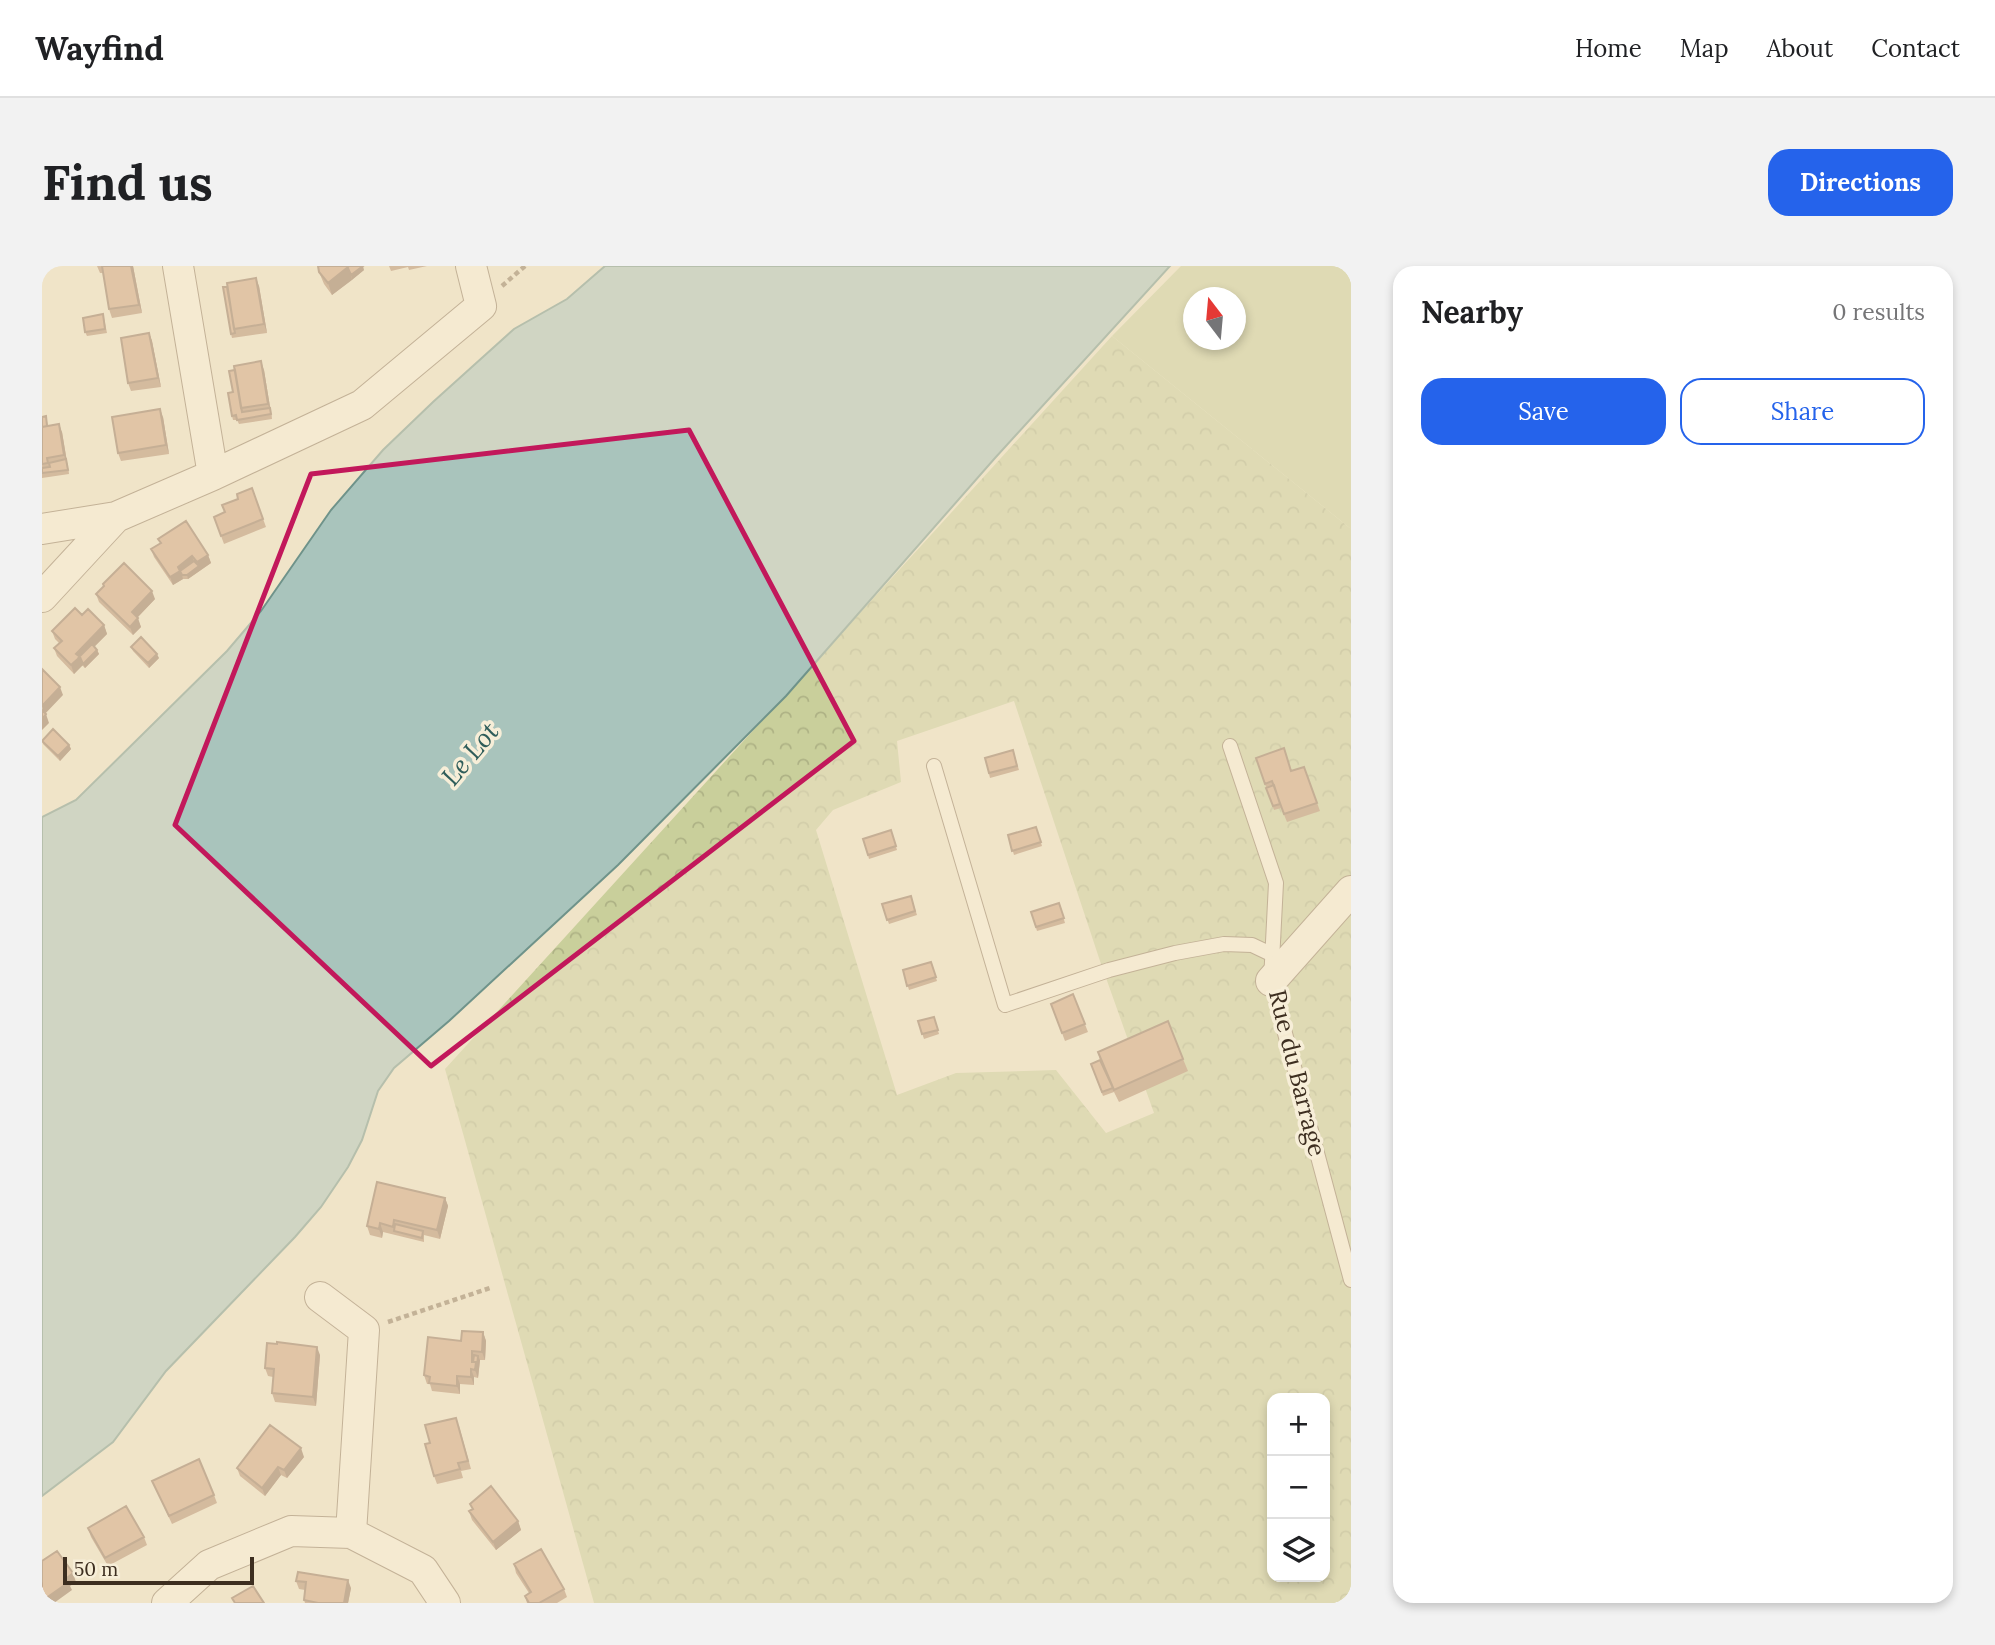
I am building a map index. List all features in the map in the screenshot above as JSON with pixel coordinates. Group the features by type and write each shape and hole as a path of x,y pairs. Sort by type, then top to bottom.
{"street":[{"path":"178,266 213,475"},
{"path":"42,529 116,517 362,405 481,306 471,266"},
{"path":"42,597 116,517"},
{"name":"Rue du Barrage","path":"1272,968 1351,891"},
{"path":"320,1297 364,1330 351,1533"},
{"path":"167,1603 209,1566 291,1531 351,1533 423,1570 445,1603"}],"lane":[{"path":"1230,746 1276,884 1272,968"},
{"path":"934,766 1005,1005 1109,970 1224,944 1252,945 1272,968"},
{"name":"Rue du Barrage","path":"1272,968 1351,1280"}],"path":[{"path":"364,1330 490,1288"}],"highlighted area":[{"path":"689,430 854,741 431,1066 175,825 311,474"}],"green space":[{"path":"1181,266 1351,266 1351,529 1112,336"},
{"path":"1112,336 1351,529 1351,1603 594,1603 445,1069","holes":["1014,701 1100,961 1154,1113 1106,1133 1056,1070 956,1073 897,1095 816,830 833,810 901,782 897,741"]}],"water":[{"name":"Le Lot","path":"605,266 1170,266 995,458 786,696 618,865 449,1021 394,1068 378,1091 362,1140 348,1167 321,1207 166,1371 113,1442 42,1496 42,817 76,800 227,651 261,611 331,510 383,450 514,329 567,299"}],"building":[{"path":"102,266 131,266 139,305 109,309"},
{"path":"318,266 348,267 328,283 319,272"},
{"path":"347,266 363,266 351,275"},
{"path":"256,278 264,324 234,329 227,283"},
{"path":"223,287 227,287 235,333 231,334"},
{"path":"103,314 105,329 85,332 83,318"},
{"path":"149,333 158,378 128,383 121,338"},
{"path":"261,361 268,404 241,408 234,366"},
{"path":"235,370 242,412 270,408 271,414 237,420 236,415 232,416 228,393 233,392 229,371"},
{"path":"160,409 166,445 118,453 112,417"},
{"path":"46,416 47,426 42,427 42,417"},
{"path":"59,424 64,455 47,458 48,463 42,464 42,427"},
{"path":"66,459 68,470 42,473 42,468 50,467 49,463"},
{"path":"252,488 263,519 221,536 214,517 225,512 222,505 238,499 237,494"},
{"path":"186,521 208,555 197,562 192,556 178,567 180,571 170,577 151,549 161,543 158,539"},
{"path":"194,561 199,566 187,575 182,575 180,571"},
{"path":"124,563 152,591 132,612 138,618 130,627 96,594"},
{"path":"75,608 82,615 88,609 104,625 76,654 80,657 71,665 54,648 62,641 52,631"},
{"path":"141,637 157,654 148,663 131,647"},
{"path":"92,644 97,650 83,664 80,657 78,658"},
{"path":"42,669 60,687 42,706"},
{"path":"53,729 69,745 58,756 42,741"},
{"path":"1284,748 1291,771 1304,767 1317,803 1284,814 1272,781 1265,784 1256,758"},
{"path":"1013,750 1017,766 989,773 985,758"},
{"path":"1274,785 1280,804 1273,806 1266,788"},
{"path":"1036,827 1041,842 1012,851 1008,835"},
{"path":"891,830 896,846 868,855 863,839"},
{"path":"911,896 915,911 887,920 882,904"},
{"path":"1059,903 1064,918 1036,927 1031,912"},
{"path":"931,962 936,977 907,986 903,970"},
{"path":"1073,994 1085,1024 1062,1033 1051,1004"},
{"path":"934,1017 938,1030 922,1034 918,1021"},
{"path":"1168,1021 1183,1059 1114,1090 1098,1052"},
{"path":"1100,1060 1113,1088 1102,1092 1091,1064"},
{"path":"377,1182 445,1198 437,1230 394,1220 393,1227 380,1223 379,1229 367,1226"},
{"path":"395,1224 423,1231 422,1238 394,1231"},
{"path":"462,1331 483,1332 482,1352 472,1351 472,1362 476,1362 475,1370 471,1369 471,1377 457,1376 457,1386 429,1383 430,1377 424,1375 428,1337 461,1341"},
{"path":"267,1343 317,1347 313,1397 272,1393 274,1369 265,1368"},
{"path":"456,1418 468,1461 458,1463 460,1469 434,1476 425,1444 430,1443 425,1425"},
{"path":"270,1425 301,1448 284,1470 278,1467 262,1488 237,1468"},
{"path":"199,1459 214,1495 169,1516 152,1481"},
{"path":"491,1486 518,1521 493,1542 469,1511 473,1509 470,1504"},
{"path":"126,1506 144,1537 105,1558 88,1528"},
{"path":"541,1549 564,1589 539,1603 529,1603 525,1596 531,1592 514,1564"},
{"path":"57,1551 73,1573 67,1578 69,1582 42,1601 42,1561"},
{"path":"298,1572 348,1580 344,1603 304,1600 306,1582 296,1581"},
{"path":"253,1586 264,1603 235,1603 232,1598"}]}
